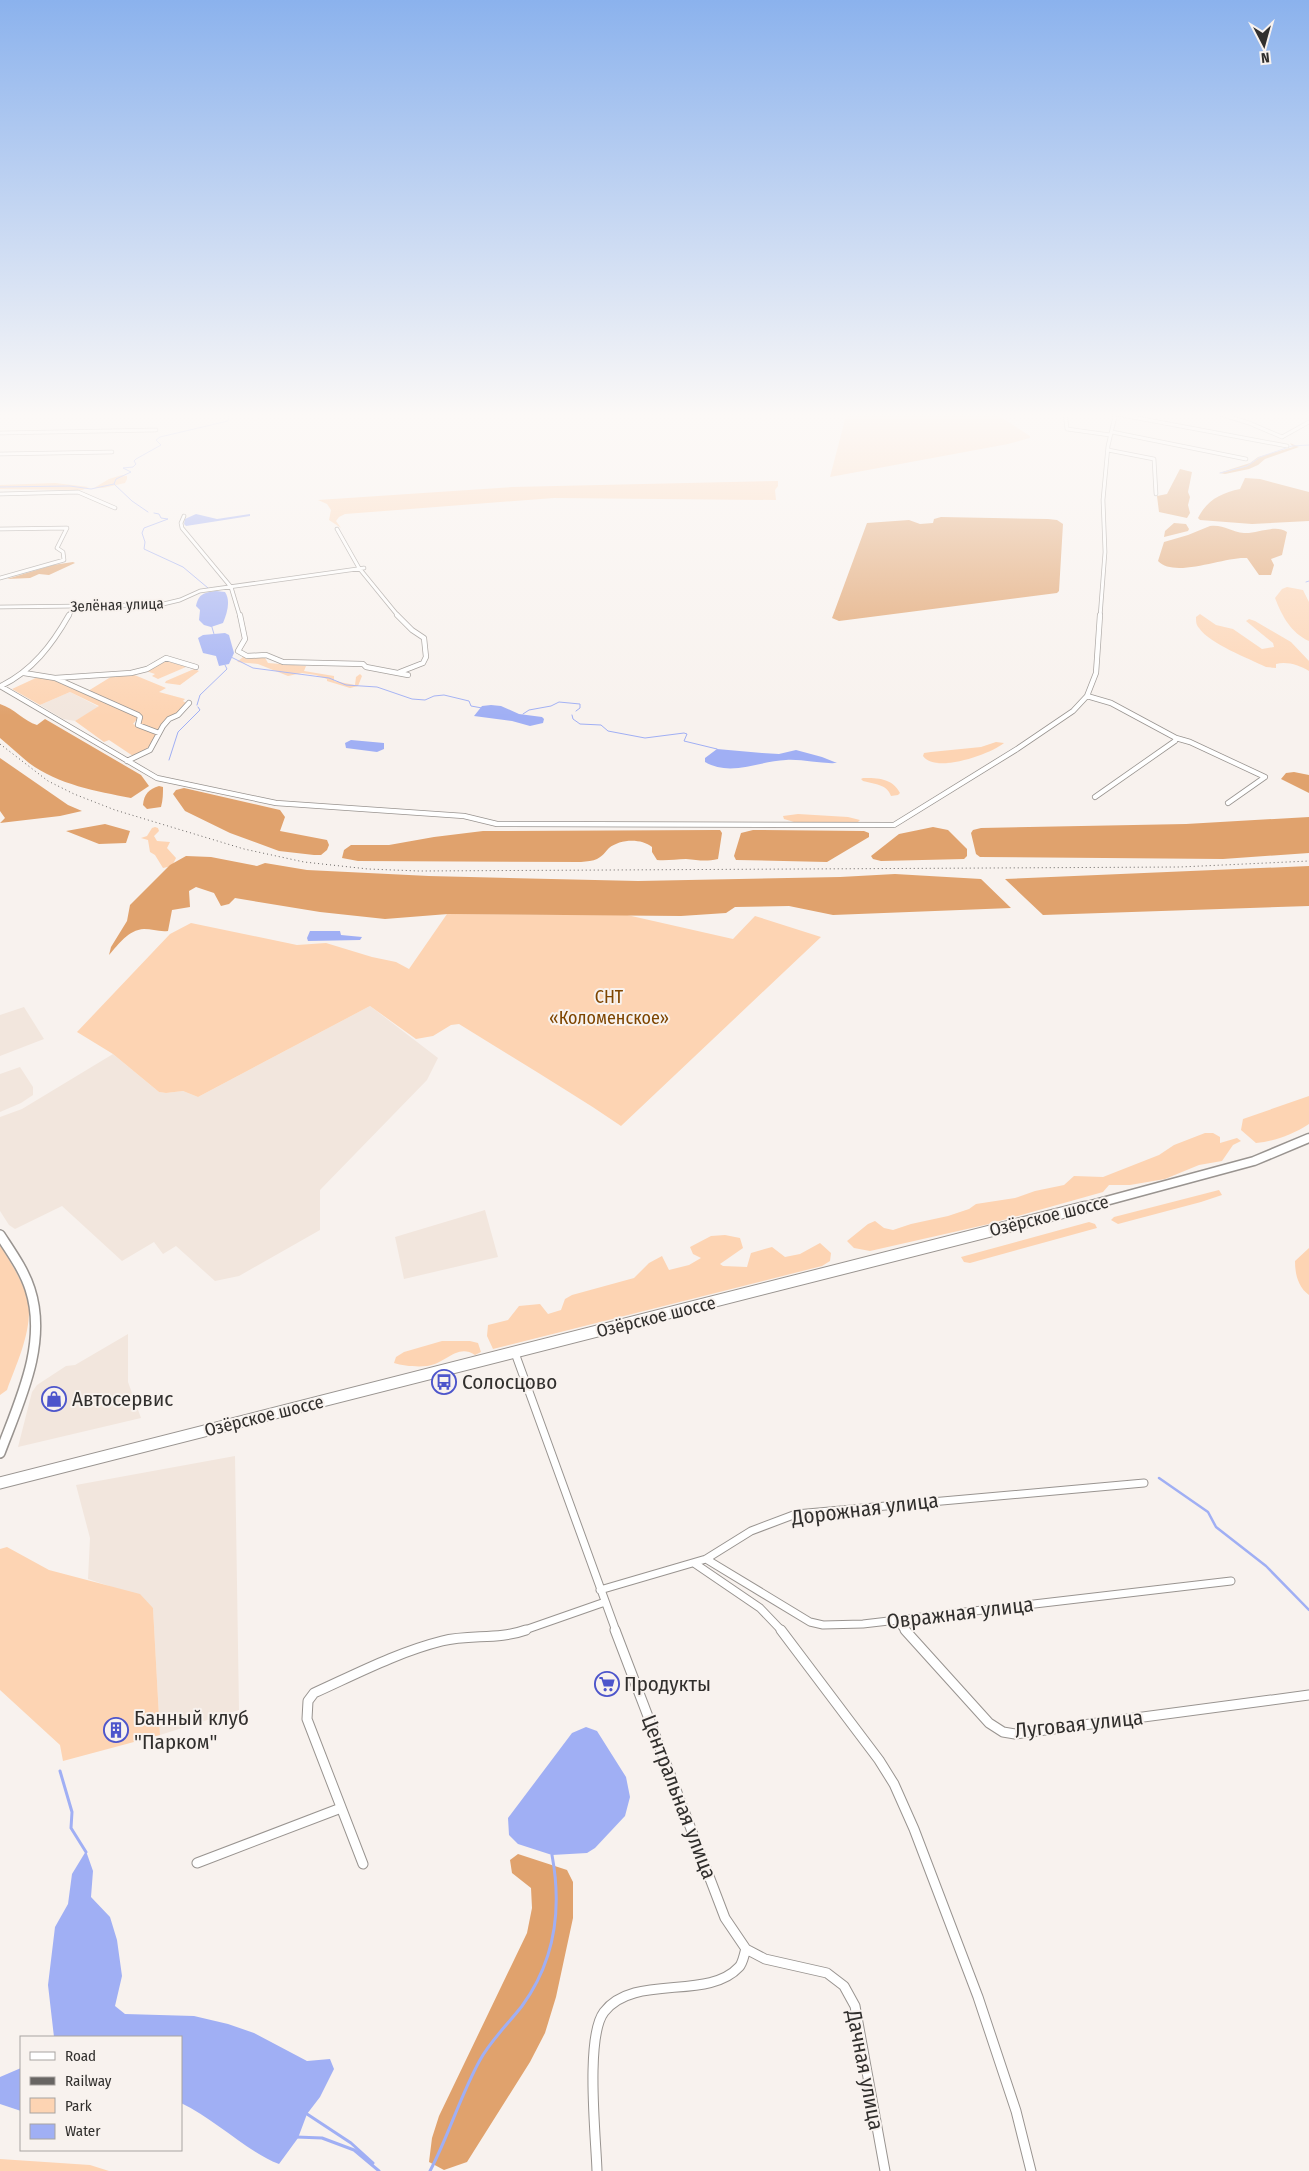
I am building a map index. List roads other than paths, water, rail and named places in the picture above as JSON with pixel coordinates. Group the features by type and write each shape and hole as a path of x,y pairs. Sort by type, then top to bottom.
{"main road":[{"name":"Озёрское шоссе","path":"0,1483 1152,1189 1254,1160 1309,1138"},
{"path":"0,1235 30,1288 35,1309 36,1326 30,1363 0,1453"}],"street":[{"path":"0,686 157,778 276,803 464,816 497,824 887,827 900,822 1017,749 1073,711 1087,696 1096,673 1105,552 1104,513"},
{"path":"184,516 182,528 231,587 244,629 245,639 239,653 247,656 266,655 283,662 363,664 366,667 408,675"},
{"path":"0,529 67,528 57,548 63,552 64,560 0,578"},
{"path":"337,529 344,545 383,600 411,630 424,638 426,657 423,663 398,672"},
{"name":"Зелёная улица","path":"0,607 159,605 180,600 200,591 362,568"},
{"path":"0,686 14,681 24,673 54,639 74,607"},
{"path":"24,673 55,678 131,673 147,669 166,658 196,667"},
{"path":"55,678 138,715 140,717 138,726 159,733"},
{"path":"1087,696 1111,702 1176,738 1190,742 1265,777 1228,803"},
{"path":"127,761 150,750 169,719 178,715 189,703"},
{"path":"1095,797 1175,741 1176,738"},
{"name":"Центральная улица","path":"515,1353 600,1590 725,1918 746,1949"},
{"name":"Дорожная улица","path":"600,1590 694,1564 706,1559 751,1531 796,1514 1144,1483"},
{"name":"Овражная улица","path":"706,1559 800,1617 810,1622 824,1625 896,1620 1231,1581"},
{"path":"694,1564 760,1608 776,1623 879,1760 894,1784 914,1829 978,1997 1016,2111 1031,2171"},
{"path":"363,1864 306,1719 308,1701 314,1693 417,1649 444,1640 496,1638 512,1635 605,1602"},
{"name":"Луговая улица","path":"896,1620 990,1722 1003,1732 1015,1734 1309,1695"},
{"path":"197,1863 341,1808"},
{"path":"597,2171 594,2060 597,2026 604,2012 615,2001 633,1993 725,1979 739,1969 746,1958 746,1949"},
{"name":"Дачная улица","path":"746,1949 766,1959 827,1973 844,1986 855,2006 884,2171"}],"water":[{"path":"196,514 217,519 250,514 250,516 186,526 184,524 185,519"},
{"path":"216,591 225,592 228,599 228,607 223,623 211,627 204,625 199,620 200,610 196,606 203,594"},
{"path":"225,633 229,635 234,653 229,664 219,666 216,656 203,653 198,638 203,635"},
{"path":"482,706 501,706 519,714 542,717 544,719 543,723 530,726 512,721 474,716"},
{"path":"351,740 384,743 384,749 377,752 346,748 345,743"},
{"path":"717,749 779,754 796,750 837,763 786,760 745,767 725,768 705,762 705,758"},
{"path":"310,931 340,931 341,935 362,937 360,940 308,941 307,938"},
{"path":"586,1727 597,1731 626,1777 630,1797 625,1816 595,1848 587,1853 552,1855 518,1844 509,1835 508,1818 572,1733"},
{"path":"86,1851 93,1871 91,1897 110,1917 117,1940 122,1976 115,2006 125,2014 194,2016 228,2024 254,2033 307,2061 330,2059 334,2069 320,2097 307,2114 298,2138 279,2164 255,2151 206,2117 182,2104 182,2036 54,2036 48,1985 55,1927 68,1904 72,1874"},
{"path":"20,2068 20,2111 0,2104 0,2077"}],"waterway":[{"path":"156,513 159,514 161,518 168,519 144,528 142,533 145,542 144,549 183,567 208,588"},
{"path":"211,624 214,634"},
{"path":"231,657 253,668 329,678 346,685 377,687 412,699 425,700 434,696 444,695 469,701 471,706 482,708"},
{"path":"197,705 200,695 227,669 225,665"},
{"path":"523,714 529,710 551,706 559,702 580,704 580,708 576,711"},
{"path":"169,760 178,732 200,710 198,707"},
{"path":"572,715 573,719 580,724 601,725 608,731 645,738 684,733 687,734 684,741 717,749"},
{"path":"1159,1478 1208,1512 1216,1527 1266,1566 1309,1610"},
{"path":"60,1771 72,1812 71,1828 86,1852"},
{"path":"430,2171 466,2087 480,2060 533,1989 549,1953 556,1915 555,1875 552,1855"},
{"path":"307,2114 351,2143 373,2163"},
{"path":"296,2137 322,2138 354,2150 379,2171"}],"railway":[{"path":"0,744 48,781 74,794 115,810 244,849 304,862 368,869 419,871 1180,867 1309,861"}],"place":[{"name":"Солосцово","path":"444,1382"},
{"name":"Автосервис","path":"54,1399"},
{"name":"Продукты","path":"607,1684"},
{"name":"Банный клуб \"Парком\"","path":"116,1730"}],"park label":[{"name":"СНТ «Коломенское»","path":"609,1007"}]}
